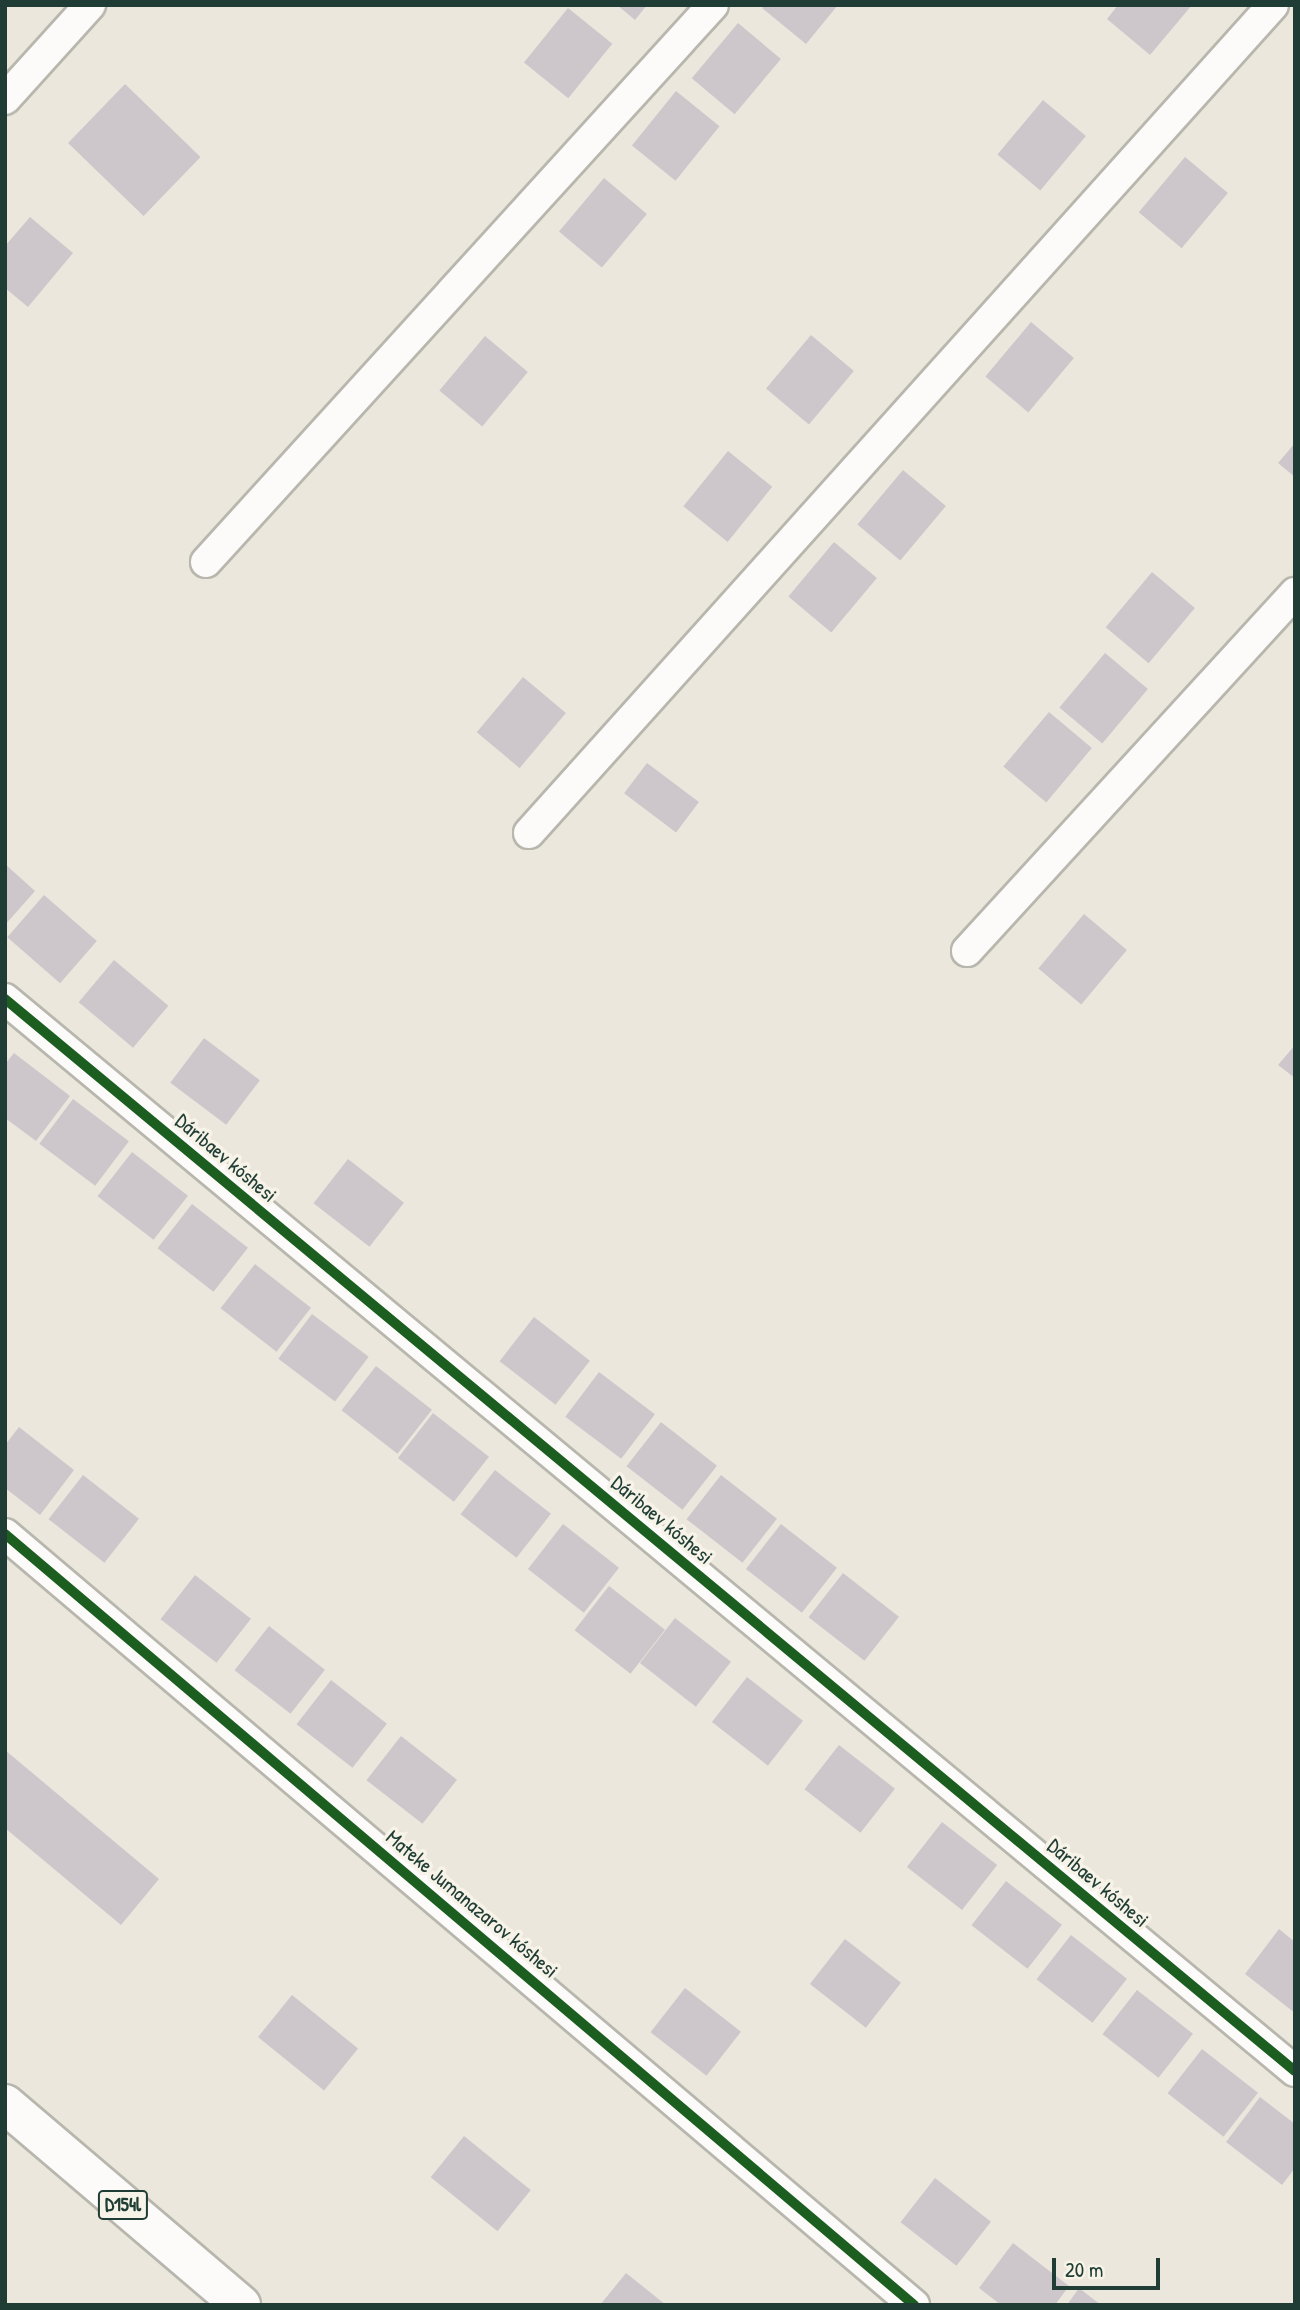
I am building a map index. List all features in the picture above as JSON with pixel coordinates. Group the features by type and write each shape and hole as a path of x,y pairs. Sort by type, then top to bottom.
{"main road":[{"name":"D154l","path":"5,2104 241,2305"}],"street":[{"path":"5,99 90,5"},
{"path":"206,562 713,5"},
{"path":"529,833 1273,5"},
{"path":"967,951 1295,593"},
{"name":"Dáribaev kóshesi","path":"5,999 1295,2071"},
{"name":"Mateke Jumanazarov kóshesi","path":"5,1534 914,2305"}],"building":[{"path":"617,5 647,5 635,20"},
{"path":"765,5 838,5 806,44 762,8"},
{"path":"1118,5 1192,5 1150,55 1107,19"},
{"path":"568,8 612,44 568,98 524,62"},
{"path":"738,23 781,59 735,114 692,78"},
{"path":"125,84 201,157 144,216 68,143"},
{"path":"676,91 720,126 675,181 632,145"},
{"path":"1043,100 1086,136 1040,190 997,154"},
{"path":"1185,157 1228,193 1182,248 1139,212"},
{"path":"604,178 647,214 602,268 559,232"},
{"path":"30,217 73,253 28,307 5,288 5,246"},
{"path":"1031,322 1074,358 1028,412 985,376"},
{"path":"811,335 854,371 809,425 766,389"},
{"path":"485,336 528,372 482,426 439,390"},
{"path":"1295,443 1295,477 1278,463"},
{"path":"728,451 772,487 728,542 683,506"},
{"path":"903,470 946,506 900,560 857,524"},
{"path":"834,542 877,578 831,632 788,596"},
{"path":"1152,572 1195,608 1149,663 1106,627"},
{"path":"1105,653 1148,689 1102,743 1059,707"},
{"path":"523,677 566,713 520,768 477,732"},
{"path":"1049,712 1092,748 1046,802 1003,766"},
{"path":"647,763 699,802 676,832 624,793"},
{"path":"5,864 35,891 5,925"},
{"path":"44,895 97,941 60,983 7,937"},
{"path":"1084,914 1127,950 1081,1004 1038,968"},
{"path":"114,960 168,1006 133,1048 79,1002"},
{"path":"204,1038 260,1080 226,1125 170,1083"},
{"path":"1295,1045 1295,1078 1278,1065"},
{"path":"14,1053 70,1096 36,1141 5,1118 5,1064"},
{"path":"73,1099 129,1141 95,1186 39,1144"},
{"path":"132,1152 188,1196 153,1240 98,1196"},
{"path":"348,1159 404,1203 369,1247 314,1203"},
{"path":"192,1204 248,1248 213,1292 158,1248"},
{"path":"255,1264 311,1308 276,1352 221,1308"},
{"path":"312,1314 369,1357 335,1401 278,1359"},
{"path":"534,1317 590,1361 555,1405 500,1361"},
{"path":"376,1366 432,1410 397,1454 342,1410"},
{"path":"599,1372 655,1414 621,1459 565,1417"},
{"path":"433,1413 489,1457 454,1502 398,1458"},
{"path":"661,1422 717,1466 682,1510 627,1466"},
{"path":"19,1427 74,1470 40,1515 5,1488 5,1445"},
{"path":"495,1470 551,1514 516,1558 461,1514"},
{"path":"83,1475 139,1519 104,1563 49,1519"},
{"path":"721,1475 777,1519 742,1563 687,1519"},
{"path":"563,1524 619,1568 584,1613 528,1569"},
{"path":"781,1524 837,1568 802,1613 746,1569"},
{"path":"843,1573 899,1617 864,1661 809,1617"},
{"path":"195,1575 251,1619 216,1663 161,1619"},
{"path":"609,1586 665,1630 630,1674 575,1630"},
{"path":"675,1618 731,1662 696,1707 640,1663"},
{"path":"269,1626 325,1670 290,1714 235,1670"},
{"path":"747,1677 803,1721 768,1766 712,1722"},
{"path":"331,1680 387,1724 352,1768 297,1724"},
{"path":"401,1736 457,1780 422,1824 367,1780"},
{"path":"839,1745 895,1789 860,1833 805,1789"},
{"path":"5,1750 159,1879 121,1925 5,1828"},
{"path":"942,1822 997,1865 962,1910 907,1867"},
{"path":"1006,1881 1062,1925 1027,1969 972,1925"},
{"path":"1279,1929 1295,1942 1295,2013 1245,1974"},
{"path":"1071,1935 1127,1979 1092,2023 1037,1979"},
{"path":"845,1939 901,1983 866,2028 810,1984"},
{"path":"685,1988 741,2032 706,2076 651,2032"},
{"path":"1137,1990 1193,2034 1158,2078 1103,2034"},
{"path":"292,1995 358,2048 324,2090 258,2037"},
{"path":"1202,2049 1258,2093 1223,2137 1168,2093"},
{"path":"1260,2097 1295,2124 1295,2168 1282,2185 1226,2142"},
{"path":"464,2136 531,2190 497,2231 431,2177"},
{"path":"935,2178 991,2222 956,2266 901,2222"},
{"path":"1013,2243 1069,2286 1055,2305 1001,2305 979,2288"},
{"path":"626,2273 666,2305 600,2305"},
{"path":"1079,2288 1101,2305 1067,2305"}],"cycle path":[{"path":"5,999 1295,2071"},
{"path":"5,1534 914,2305"}]}
